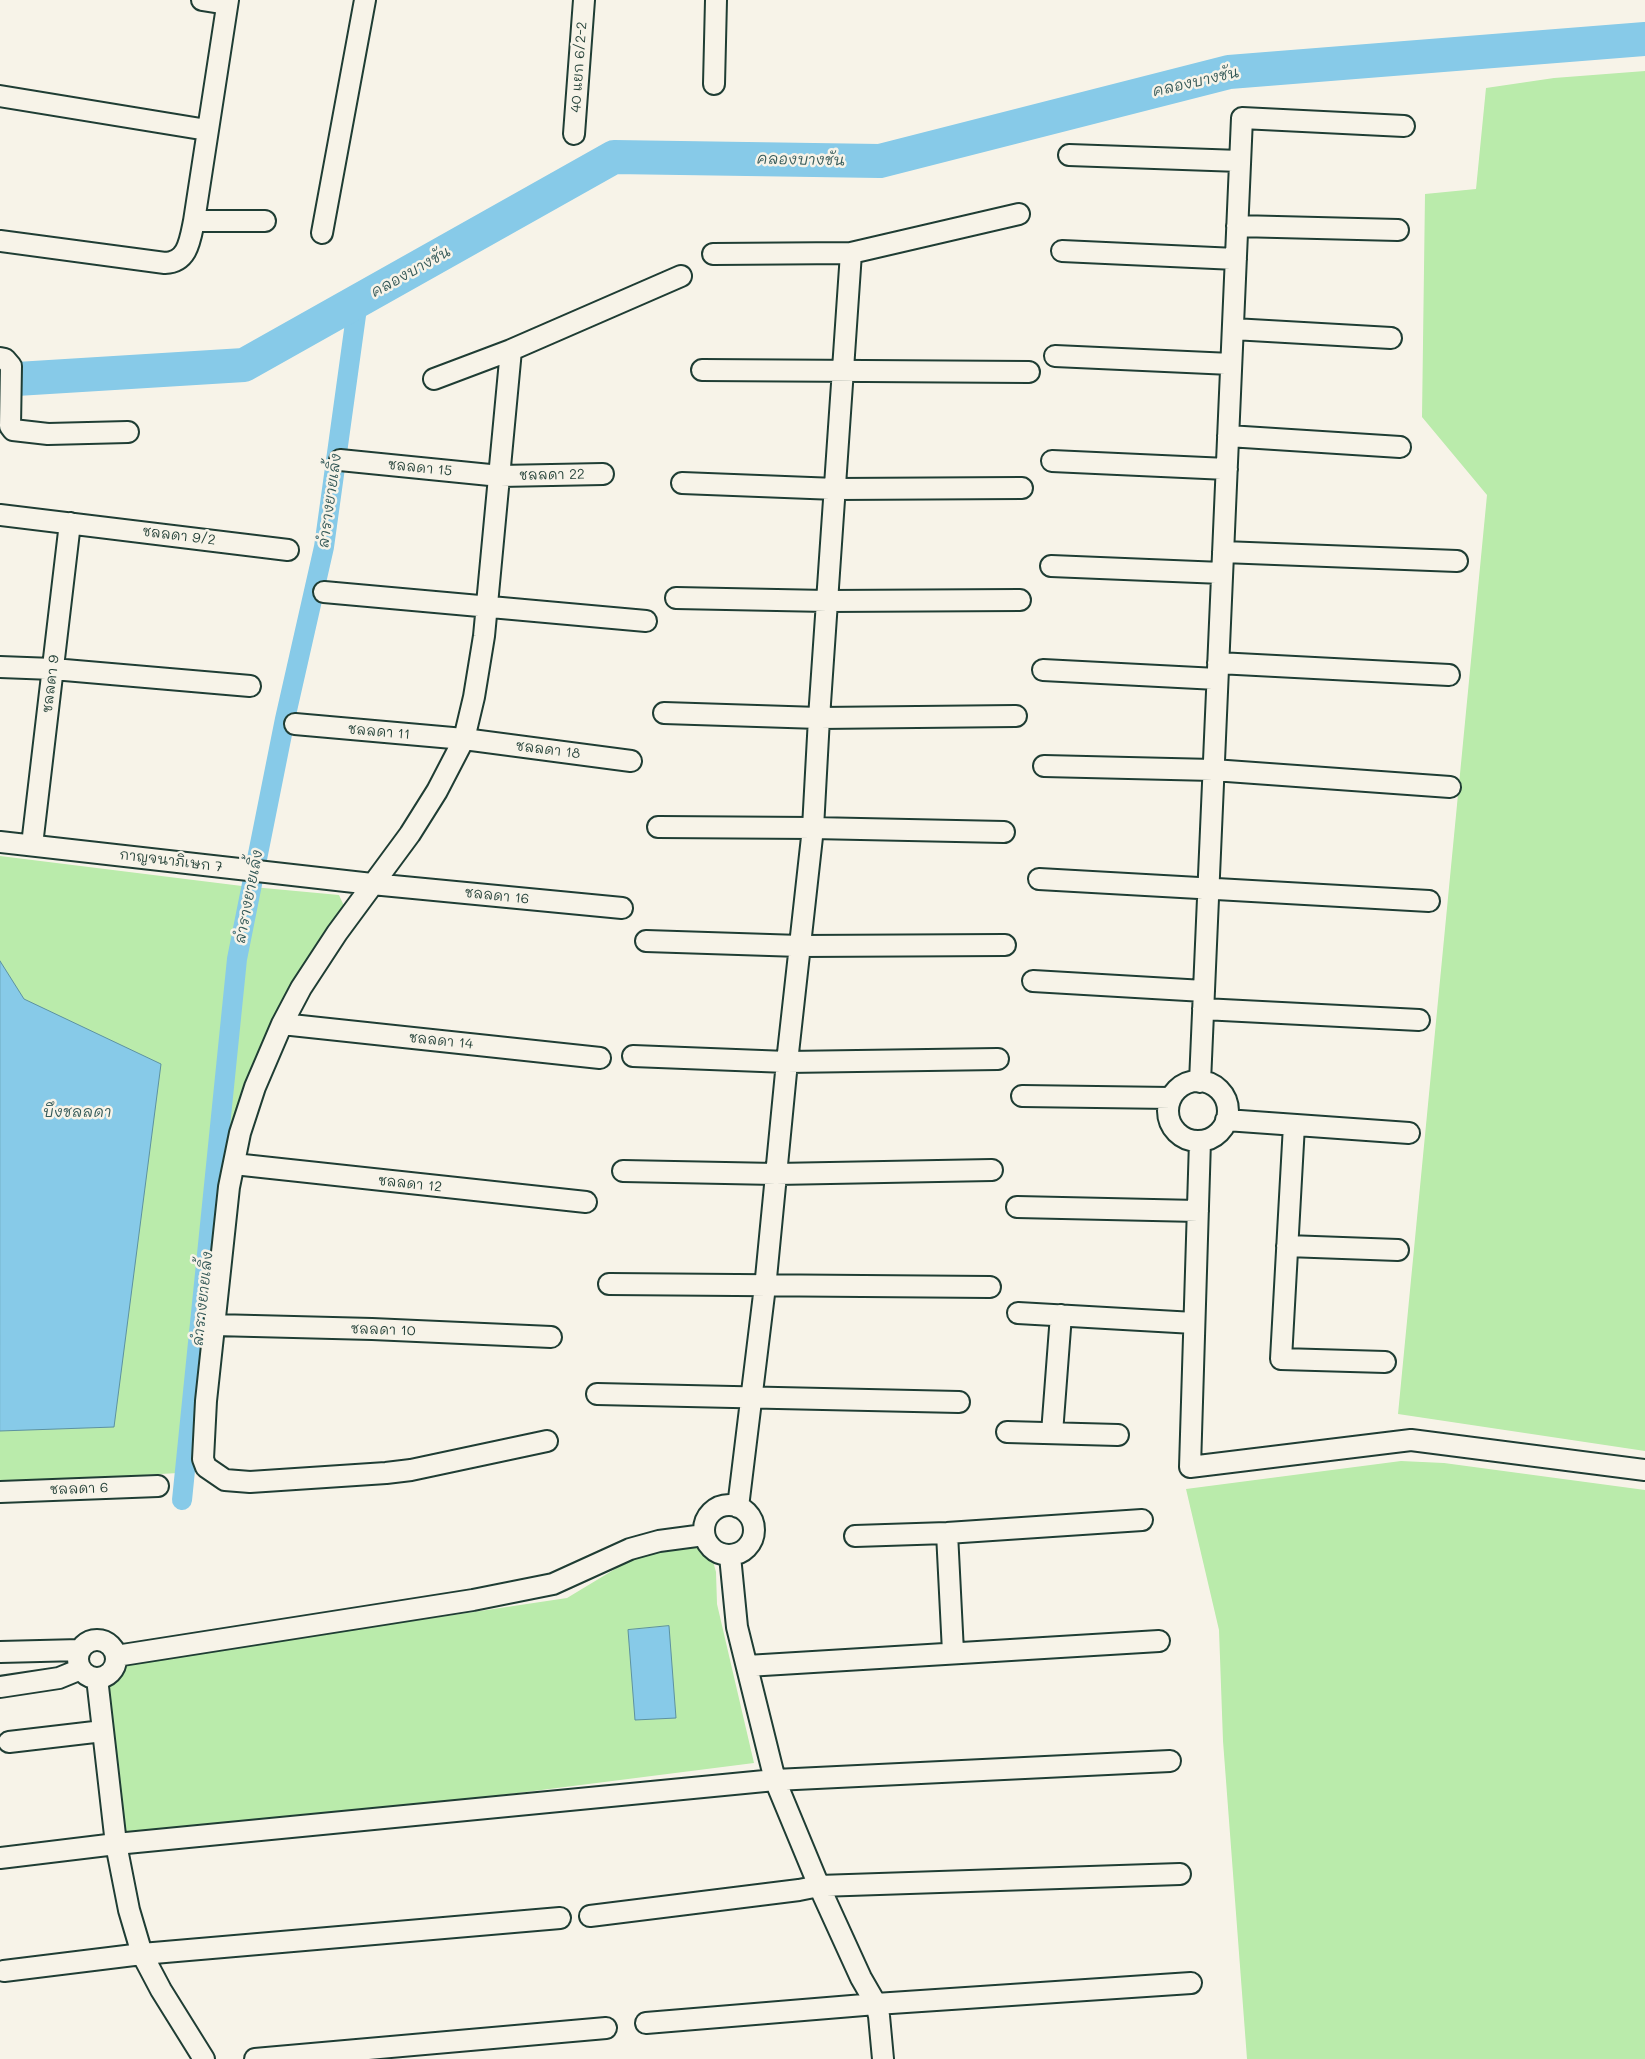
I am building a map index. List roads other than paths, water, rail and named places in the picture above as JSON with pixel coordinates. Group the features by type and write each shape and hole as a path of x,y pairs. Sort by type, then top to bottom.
{"street":[{"path":"0,241 165,263 174,262 186,252 194,221 227,2 202,0"},
{"path":"322,233 365,0"},
{"name":"40 แยก 6/2-2","path":"574,134 584,0"},
{"path":"714,84 716,0"},
{"path":"0,96 207,130"},
{"path":"1200,1082 1242,118 1404,126"},
{"path":"1069,155 1240,161"},
{"path":"713,254 851,254 1019,214"},
{"path":"194,221 265,221"},
{"path":"1237,226 1398,230"},
{"path":"1062,251 1236,259"},
{"path":"738,1506 765,1286 786,1062 813,828 851,254"},
{"path":"434,379 512,350 682,276"},
{"path":"1233,329 1391,338"},
{"path":"512,350 487,606 474,698 464,739 410,834 372,884 301,988 282,1024 255,1087 240,1133 230,1187 206,1402 203,1458 206,1467 225,1480 250,1482 386,1473 546,1441"},
{"path":"1055,356 1231,364"},
{"path":"5,362 10,426 16,432 48,434 128,432"},
{"path":"702,370 1029,372"},
{"path":"1228,436 1400,447"},
{"name":"ชลลดา 15","path":"340,460 500,476"},
{"path":"1052,461 1226,469"},
{"name":"ชลลดา 22","path":"500,476 603,474"},
{"path":"682,483 836,489 1022,488"},
{"name":"ชลลดา 9/2","path":"0,514 288,550"},
{"name":"ชลลดา 9","path":"32,845 70,523"},
{"path":"1223,552 1457,561"},
{"path":"1051,566 1222,573"},
{"path":"324,592 646,621"},
{"path":"676,598 827,601 1020,600"},
{"path":"0,667 52,669 250,686"},
{"path":"1043,670 1448,675"},
{"path":"664,713 819,718 1016,716"},
{"name":"ชลลดา 11","path":"295,724 464,739"},
{"name":"ชลลดา 18","path":"464,739 631,761"},
{"path":"1044,766 1214,770 1450,787"},
{"path":"658,827 1004,832"},
{"name":"กาญจนาภิเษก 7","path":"0,842 372,884"},
{"path":"1040,879 1429,900"},
{"name":"ชลลดา 16","path":"372,884 622,908"},
{"path":"646,941 800,946 1005,945"},
{"path":"1034,981 1204,1000 1419,1020"},
{"name":"ชลลดา 14","path":"282,1024 600,1058"},
{"path":"633,1056 786,1062 998,1059"},
{"path":"1200,1082 1214,1086 1221,1093 1228,1111 1222,1129 1215,1136 1200,1141 1187,1139 1179,1135 1172,1127 1168,1118 1168,1108 1171,1098 1177,1090 1186,1084 1200,1082"},
{"path":"1022,1096 1171,1098"},
{"path":"1226,1120 1409,1133"},
{"path":"1294,1125 1281,1359 1385,1362"},
{"path":"1200,1141 1190,1467 1411,1440 1645,1470"},
{"name":"ชลลดา 12","path":"234,1164 586,1202"},
{"path":"623,1171 776,1174 992,1170"},
{"path":"1017,1207 1198,1211"},
{"path":"1287,1246 1398,1250"},
{"path":"609,1284 990,1287"},
{"path":"1018,1313 1194,1323"},
{"path":"1052,1433 1062,1316"},
{"name":"ชลลดา 10","path":"216,1325 372,1329 551,1337"},
{"path":"597,1394 959,1402"},
{"path":"1007,1432 1118,1435"},
{"name":"ชลลดา 6","path":"0,1492 158,1486"},
{"path":"725,1505 738,1506 747,1512 753,1522 754,1532 751,1542 744,1550 730,1556 715,1551 708,1544 704,1535 705,1522 713,1511 725,1505"},
{"path":"855,1536 946,1533 1142,1520"},
{"path":"946,1533 952,1652"},
{"path":"116,1656 473,1600 553,1584 630,1549 659,1541 704,1535"},
{"path":"730,1556 737,1626 775,1780 819,1886 861,1978 876,2004 879,2016 882,2059"},
{"path":"746,1666 1159,1640"},
{"path":"0,1652 86,1666 108,1674 112,1671 116,1661 114,1650 104,1641 90,1641 86,1666 103,1731 116,1844 129,1910 142,1954 161,1990 204,2059"},
{"path":"0,1687 60,1678 86,1666"},
{"path":"9,1742 103,1731"},
{"path":"0,1858 116,1844 775,1780 1170,1761"},
{"path":"590,1916 819,1886 1180,1874"},
{"path":"4,1971 142,1954 560,1918"},
{"path":"646,2024 876,2004 1191,1984"},
{"path":"255,2059 606,2028"}],"water":[{"name":"บึงชลลดา","path":"0,961 24,999 161,1064 114,1427 0,1431"},
{"path":"669,1626 676,1718 635,1720 628,1630"}],"waterway":[{"name":"คลองบางชัน","path":"0,380 244,365 614,157 880,161 1229,72 1645,39"},
{"name":"ลำรางยายเลิ้ง","path":"182,1500 237,959 285,719 324,547 358,301"}]}
